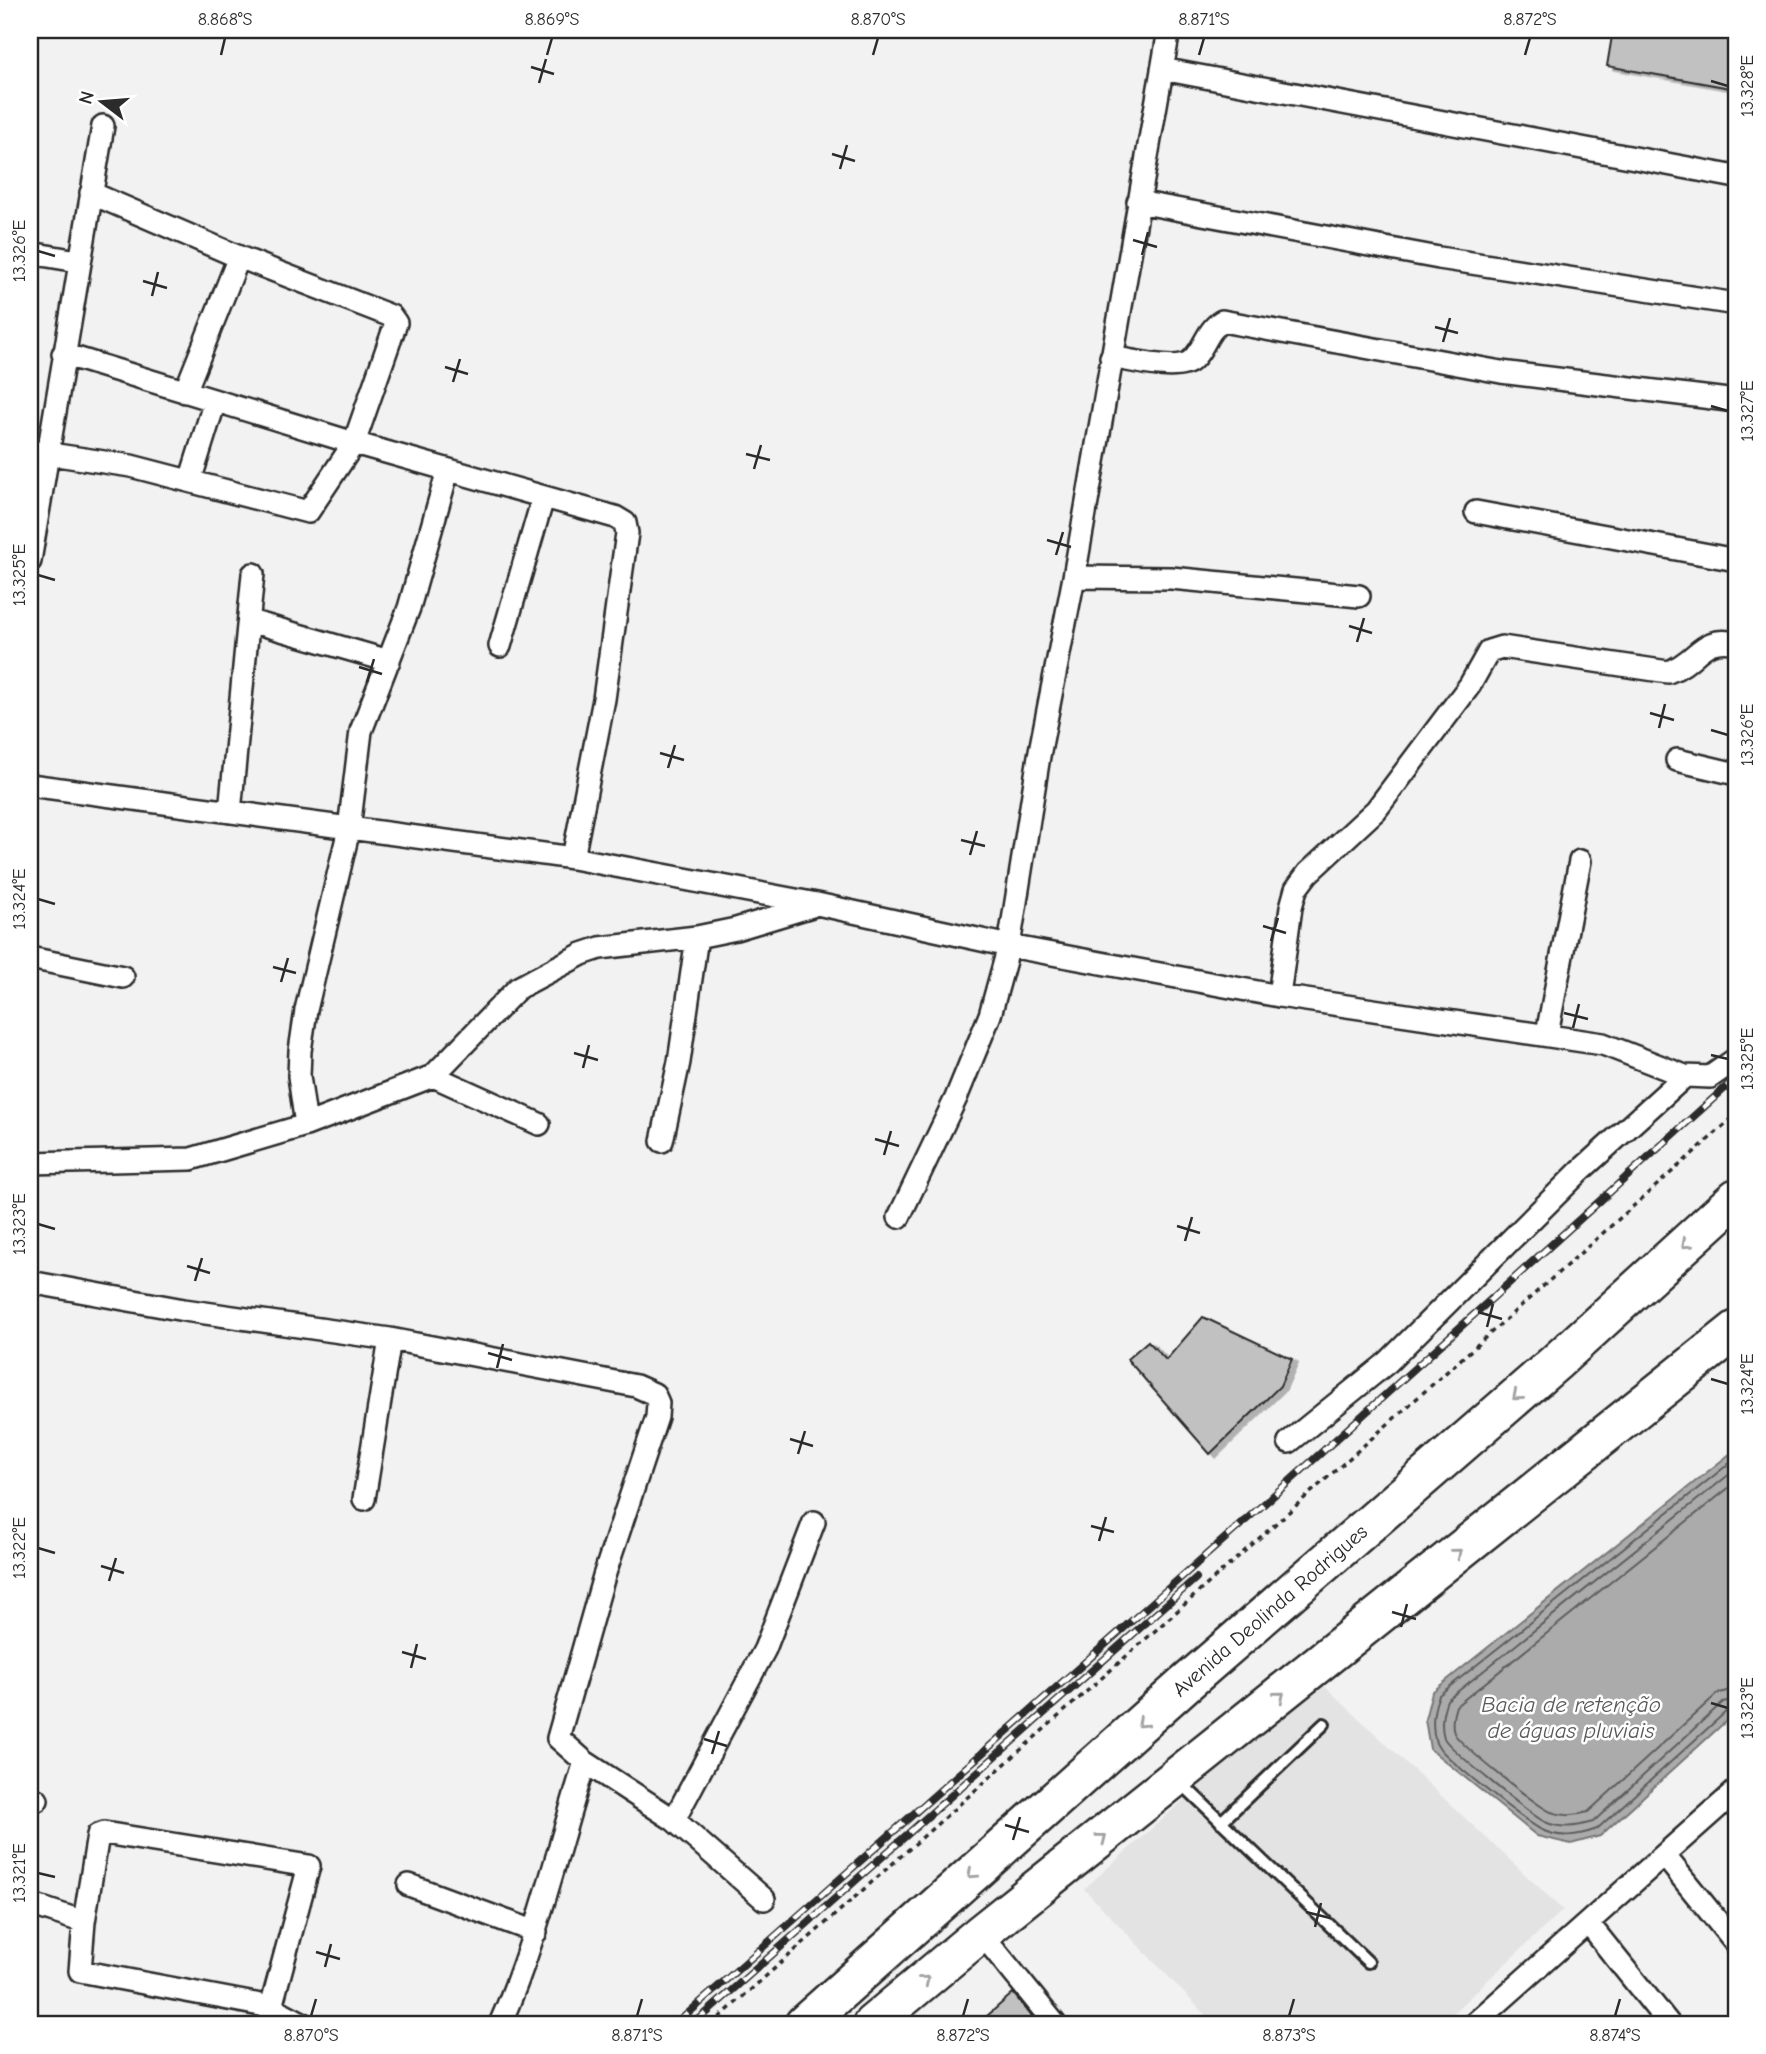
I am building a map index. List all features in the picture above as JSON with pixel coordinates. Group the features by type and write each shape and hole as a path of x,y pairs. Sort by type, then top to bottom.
{"highway":[{"name":"Avenida Deolinda Rodrigues","path":"804,2024 1184,1685 1555,1363 1736,1198"},
{"path":"872,2024 981,1933 1177,1779 1736,1329"}],"street":[{"path":"900,1217 956,1098 990,1015 1009,946 1039,755 1074,577 1170,30"},
{"path":"1162,69 1736,177"},
{"path":"30,561 39,452 63,354 103,126"},
{"path":"39,452 131,466 308,513 354,443 396,318 239,257 91,192"},
{"path":"1138,202 1438,258 1736,304"},
{"path":"30,253 78,261"},
{"path":"185,392 239,257"},
{"path":"1111,357 1179,367 1192,360 1212,327 1222,321 1501,372 1736,401"},
{"path":"63,354 354,443 615,517 625,523 627,533 604,699 573,858"},
{"path":"190,481 215,401"},
{"path":"306,1125 299,1076 300,1051 306,1010 349,829 361,731 410,608 448,470"},
{"path":"500,646 543,498"},
{"path":"1476,512 1736,560"},
{"path":"230,812 253,574"},
{"path":"1074,577 1171,578 1359,596"},
{"path":"250,621 389,661"},
{"path":"1279,996 1296,889 1308,873 1376,810 1470,685 1489,652 1502,647 1668,671 1684,666 1720,639 1736,643"},
{"path":"1677,760 1736,775"},
{"path":"30,785 573,858 817,904 1009,946 1279,996 1604,1044 1685,1076 1710,1076 1736,1059"},
{"path":"1547,1034 1580,861"},
{"path":"30,1163 191,1159 306,1125 433,1076 519,988 535,976 600,948 697,937 736,929 817,904"},
{"path":"662,1141 679,1062 697,937"},
{"path":"30,958 123,977"},
{"path":"433,1076 539,1124"},
{"path":"1289,1442 1388,1362 1581,1170 1685,1076"},
{"path":"30,1282 184,1310 390,1339 636,1386 654,1394 658,1403 657,1417 604,1576 558,1738 585,1762 674,1820 764,1899"},
{"path":"364,1499 390,1339"},
{"path":"674,1820 765,1649 814,1522"},
{"path":"500,2024 536,1932 556,1854 585,1762"},
{"path":"1477,2023 1736,1791"},
{"path":"271,2007 309,1869 307,1864 104,1833 95,1841 79,1964 85,1972 271,2007 304,2024"},
{"path":"1664,1855 1736,1944"},
{"path":"409,1885 536,1932"},
{"path":"30,1904 84,1922"},
{"path":"1588,1923 1669,2024"},
{"path":"981,1933 1055,2024"}],"lane":[{"path":"1221,1822 1324,1724"},
{"path":"1177,1779 1368,1962"}],"path":[{"path":"712,2024 1736,1115"}],"shaded area":[{"path":"1318,1680 1563,1910 1441,2024 1214,2024 1084,1889"}],"water":[{"name":"Bacia de retenção de águas pluviais","path":"1736,1449 1736,1712 1600,1836 1571,1844 1537,1836 1430,1749 1425,1719 1432,1692"}],"building":[{"path":"1613,30 1736,30 1736,89 1607,66"},
{"path":"1203,1317 1292,1359 1280,1386 1210,1454 1127,1359 1148,1341 1166,1360"},
{"path":"1013,1993 1038,2024 978,2024"}],"railway":[{"path":"676,2024 1291,1480 1736,1078"},
{"path":"694,2024 1196,1578"}]}
